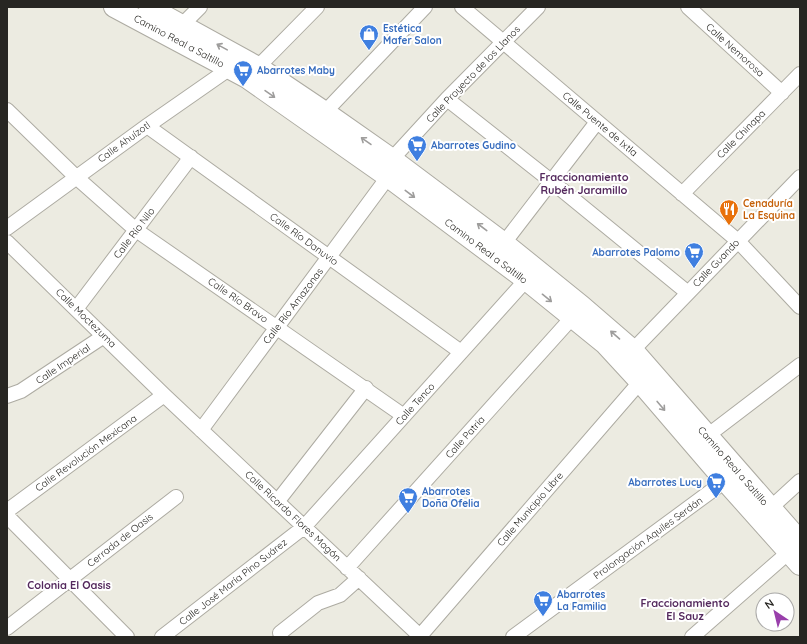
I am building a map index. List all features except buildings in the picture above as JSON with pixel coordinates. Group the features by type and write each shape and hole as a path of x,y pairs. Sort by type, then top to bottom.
{"street":[{"name":"Camino Real a Saltillo","path":"114,7 176,31 325,112 390,168 526,280 633,350 707,436 764,513 796,553"},
{"name":"Camino Real a Saltillo","path":"149,7 176,31"},
{"path":"176,31 200,7"},
{"name":"Calle Ahuízotl","path":"7,228 147,126 245,68 317,7"},
{"path":"325,112 425,7"},
{"name":"Calle Puente de Ixtla","path":"462,7 738,240 800,307"},
{"name":"Calle Proyecto de los Llanos","path":"390,168 447,99 538,7"},
{"name":"Calle Nemorosa","path":"688,7 782,92"},
{"name":"Camino Real a Saltillo","path":"245,68 390,168 504,243 577,312 640,382 725,481 764,513"},
{"name":"Calle Chinapa","path":"682,194 800,74"},
{"path":"447,99 551,181 688,293"},
{"name":"Calle Río Bravo","path":"7,110 76,177 136,230 366,388 404,416"},
{"path":"504,243 597,122"},
{"name":"Calle Río Danuvio","path":"147,126 461,352"},
{"name":"Calle Río Nilo","path":"76,309 191,157"},
{"name":"Calle Río Amazonas","path":"201,430 329,257 390,168"},
{"name":"Calle Guando","path":"633,350 800,177"},
{"name":"Calle Moctezuma","path":"7,242 164,395"},
{"name":"Calle Tenco","path":"304,527 526,280"},
{"name":"Calle Patria","path":"347,568 577,312"},
{"name":"Calle Imperial","path":"7,396 22,392 104,336"},
{"path":"707,436 800,365"},
{"name":"Calle Municipio Libre","path":"421,637 640,382"},
{"path":"277,502 366,388"},
{"name":"Calle Ricardo Flores Magón","path":"164,395 421,637"},
{"name":"Calle Revolución Mexicana","path":"7,511 164,395"},
{"name":"Prolongación Aquiles Serdán","path":"513,637 725,481"},
{"path":"764,513 800,481"},
{"name":"Cerrada de Oasis","path":"7,628 176,497"},
{"path":"7,516 127,637"},
{"name":"Calle José María Pino Suárez","path":"162,637 304,527"},
{"path":"692,637 796,553"},
{"path":"280,633 318,603 340,595 359,578"}],"place":[{"name":"Estética Mafer Salon","path":"369,51"},
{"name":"Abarrotes Maby","path":"243,87"},
{"name":"Abarrotes Gudino","path":"417,162"},
{"name":"Cenaduría La Esquina","path":"729,226"},
{"name":"Abarrotes Palomo","path":"694,269"},
{"name":"Abarrotes Lucy","path":"716,499"},
{"name":"Abarrotes Doña Ofelia","path":"408,514"},
{"name":"Abarrotes La Familia","path":"543,617"}],"district":[{"name":"Fraccionamiento Rubén Jaramillo","path":"584,183"},
{"name":"Colonia El Oasis","path":"69,585"},
{"name":"Fraccionamiento El Sauz","path":"685,609"}]}
